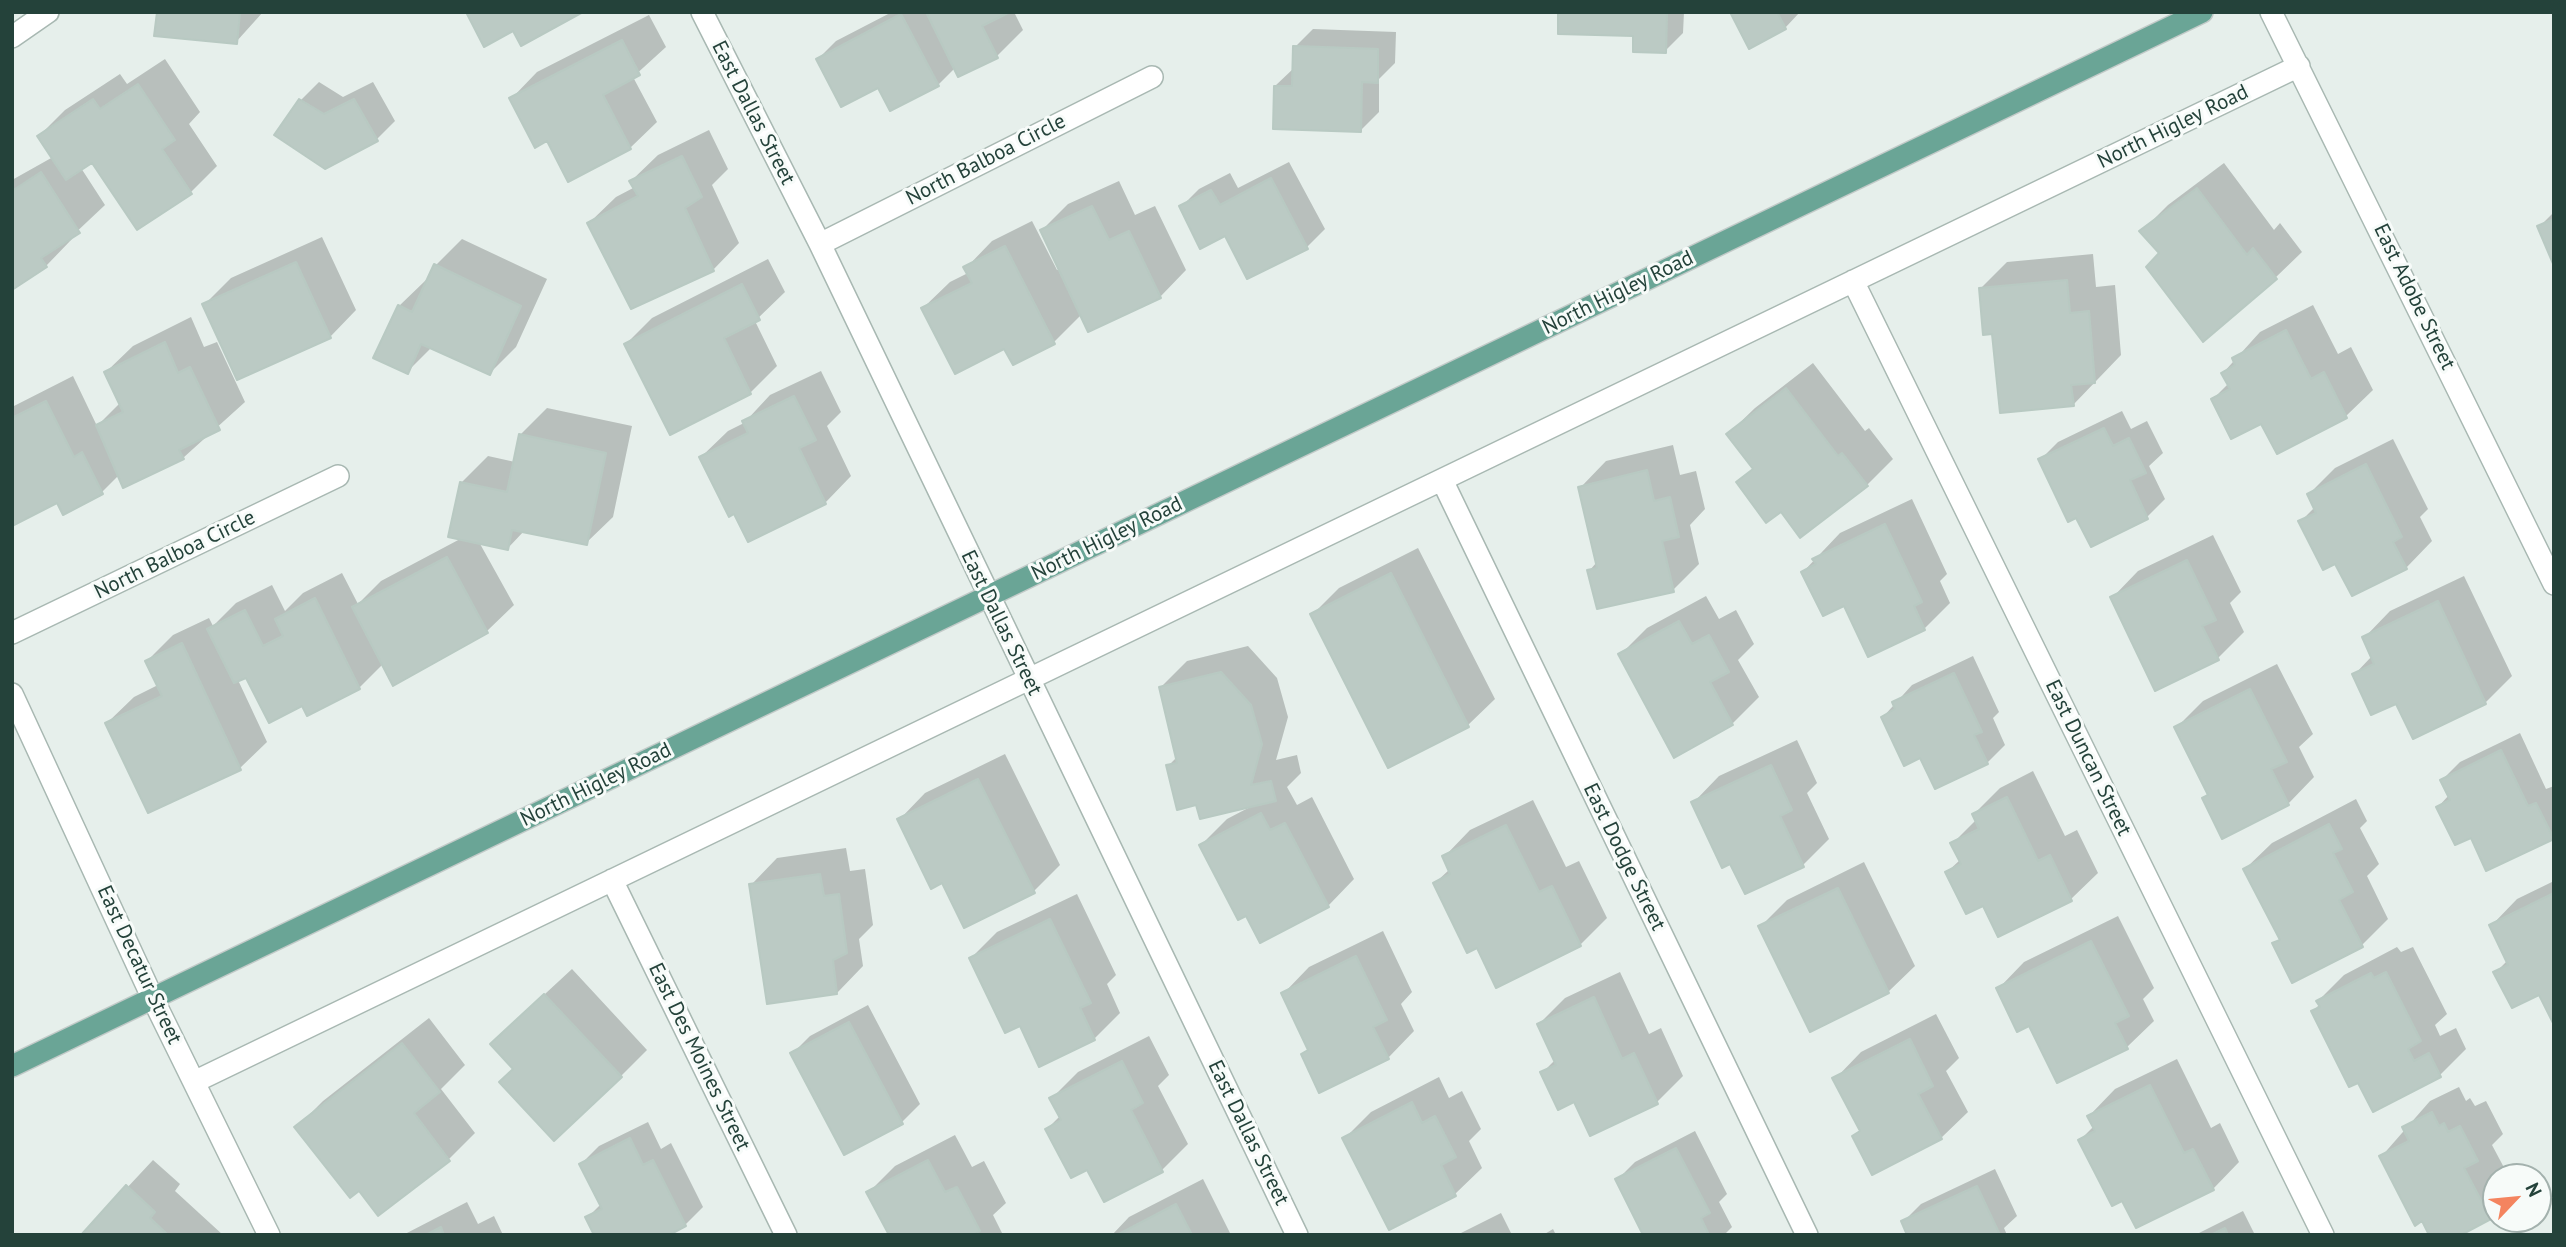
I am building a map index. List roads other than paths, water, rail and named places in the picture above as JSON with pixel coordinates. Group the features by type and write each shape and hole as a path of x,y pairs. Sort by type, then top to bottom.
{"main road":[{"name":"North Higley Road","path":"12,1066 2202,12"}],"street":[{"path":"12,37 47,12"},
{"name":"East Dallas Street","path":"702,12 820,244 1297,1235"},
{"name":"East Adobe Street","path":"2271,12 2554,584"},
{"name":"North Higley Road","path":"194,1082 2299,66"},
{"name":"North Balboa Circle","path":"820,244 1153,77"},
{"name":"East Duncan Street","path":"1853,281 2323,1235"},
{"name":"North Balboa Circle","path":"12,633 338,476"},
{"name":"East Dodge Street","path":"1442,480 1807,1235"},
{"name":"East Decatur Street","path":"12,694 153,999 269,1235"},
{"name":"East Des Moines Street","path":"612,880 786,1235"}]}
